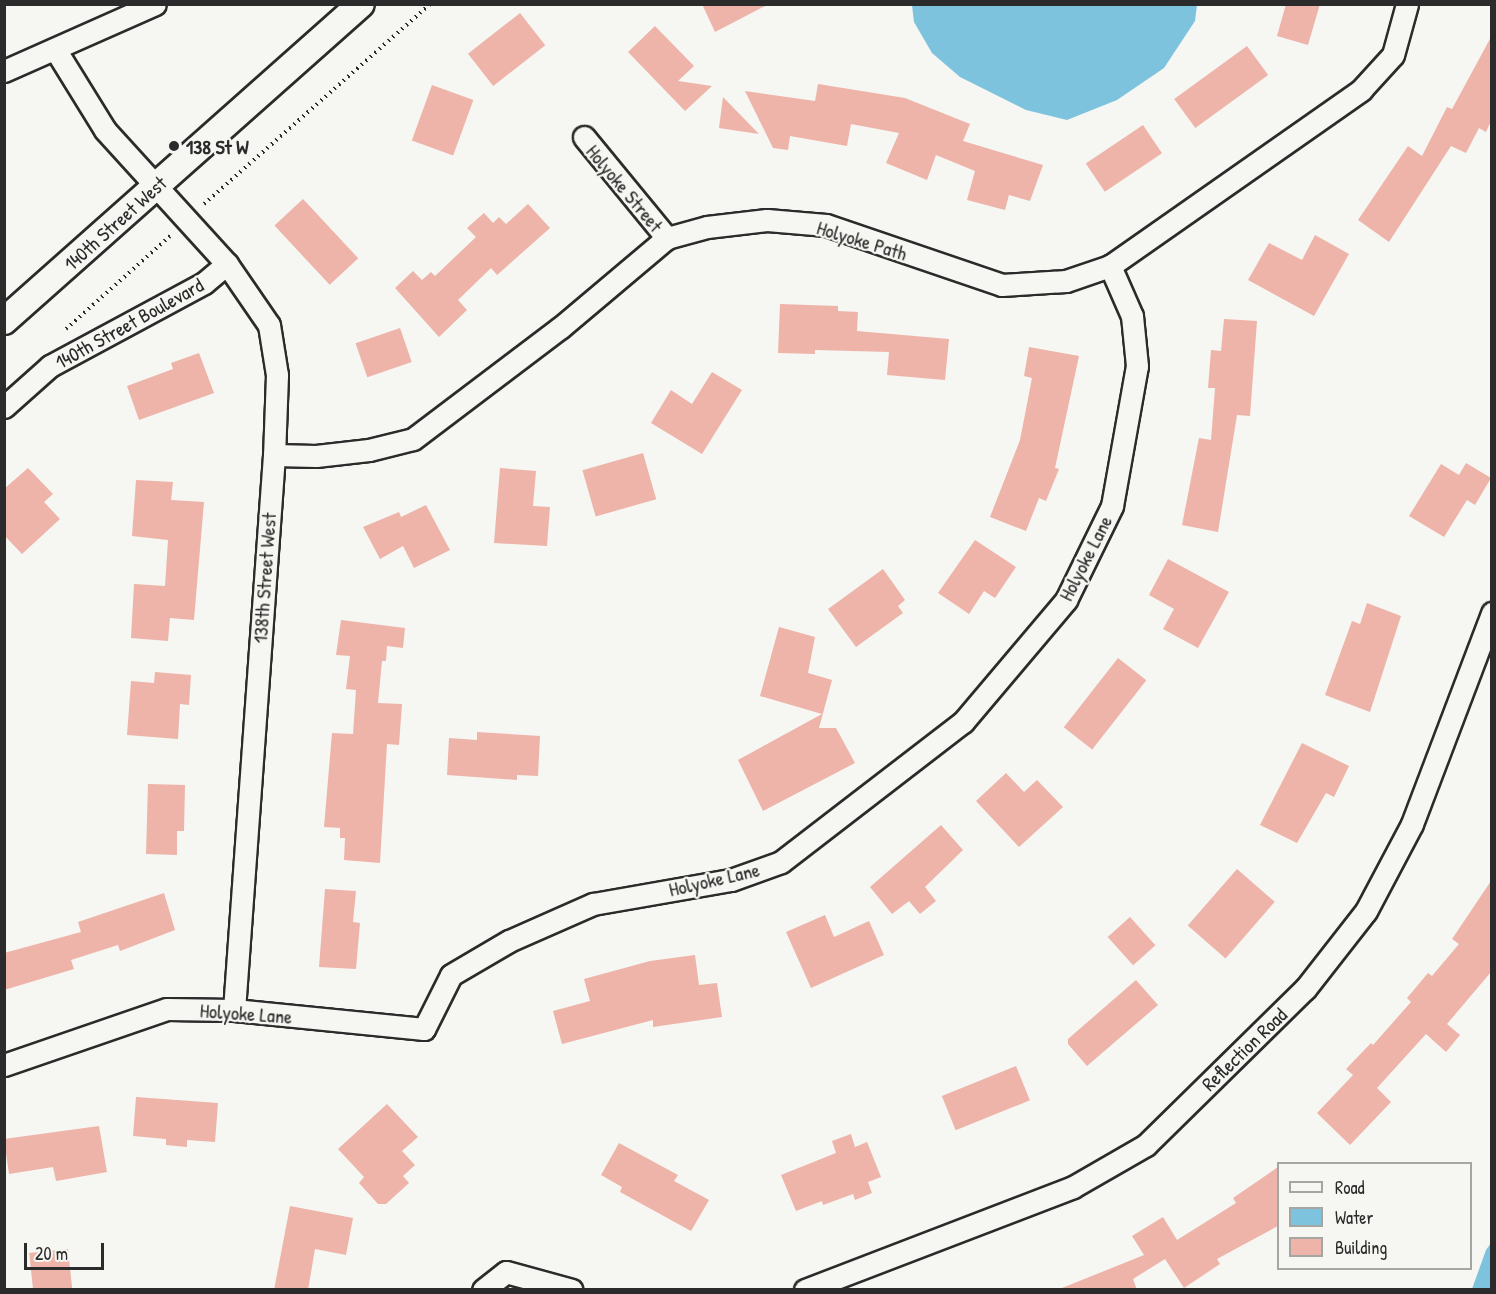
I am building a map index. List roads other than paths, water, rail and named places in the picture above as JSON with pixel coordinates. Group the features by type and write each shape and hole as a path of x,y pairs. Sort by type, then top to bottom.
{"street":[{"path":"4,71 155,4"},
{"name":"140th Street West","path":"4,321 361,4"},
{"name":"Holyoke Path","path":"274,455 316,456 369,450 413,439 560,328 667,238 707,227 767,220 826,225 1002,285 1066,282 1110,266 1361,90 1393,55 1407,4"},
{"name":"138th Street West","path":"55,49 105,130 158,185 227,264 269,325 277,375 274,455 234,1010"},
{"name":"Holyoke Street","path":"584,137 667,238"},
{"name":"140th Street Boulevard","path":"4,407 50,366 204,283 227,264"},
{"name":"Holyoke Lane","path":"4,1065 167,1009 234,1010 424,1029 451,975 509,941 593,904 731,880 781,862 963,722 1066,600 1112,506 1137,366 1131,316 1110,266"},
{"name":"Reflection Road","path":"805,1290 1073,1187 1146,1145 1296,998 1366,911 1412,824 1491,614"},
{"path":"483,1290 506,1272 572,1290"}],"water":[{"path":"912,4 1197,5 1195,21 1164,68 1117,100 1067,120 1026,110 960,77 932,53 914,22"},
{"path":"1491,1243 1491,1289 1472,1289 1486,1250"}],"place":[{"name":"138 St W","path":"174,146"}]}
